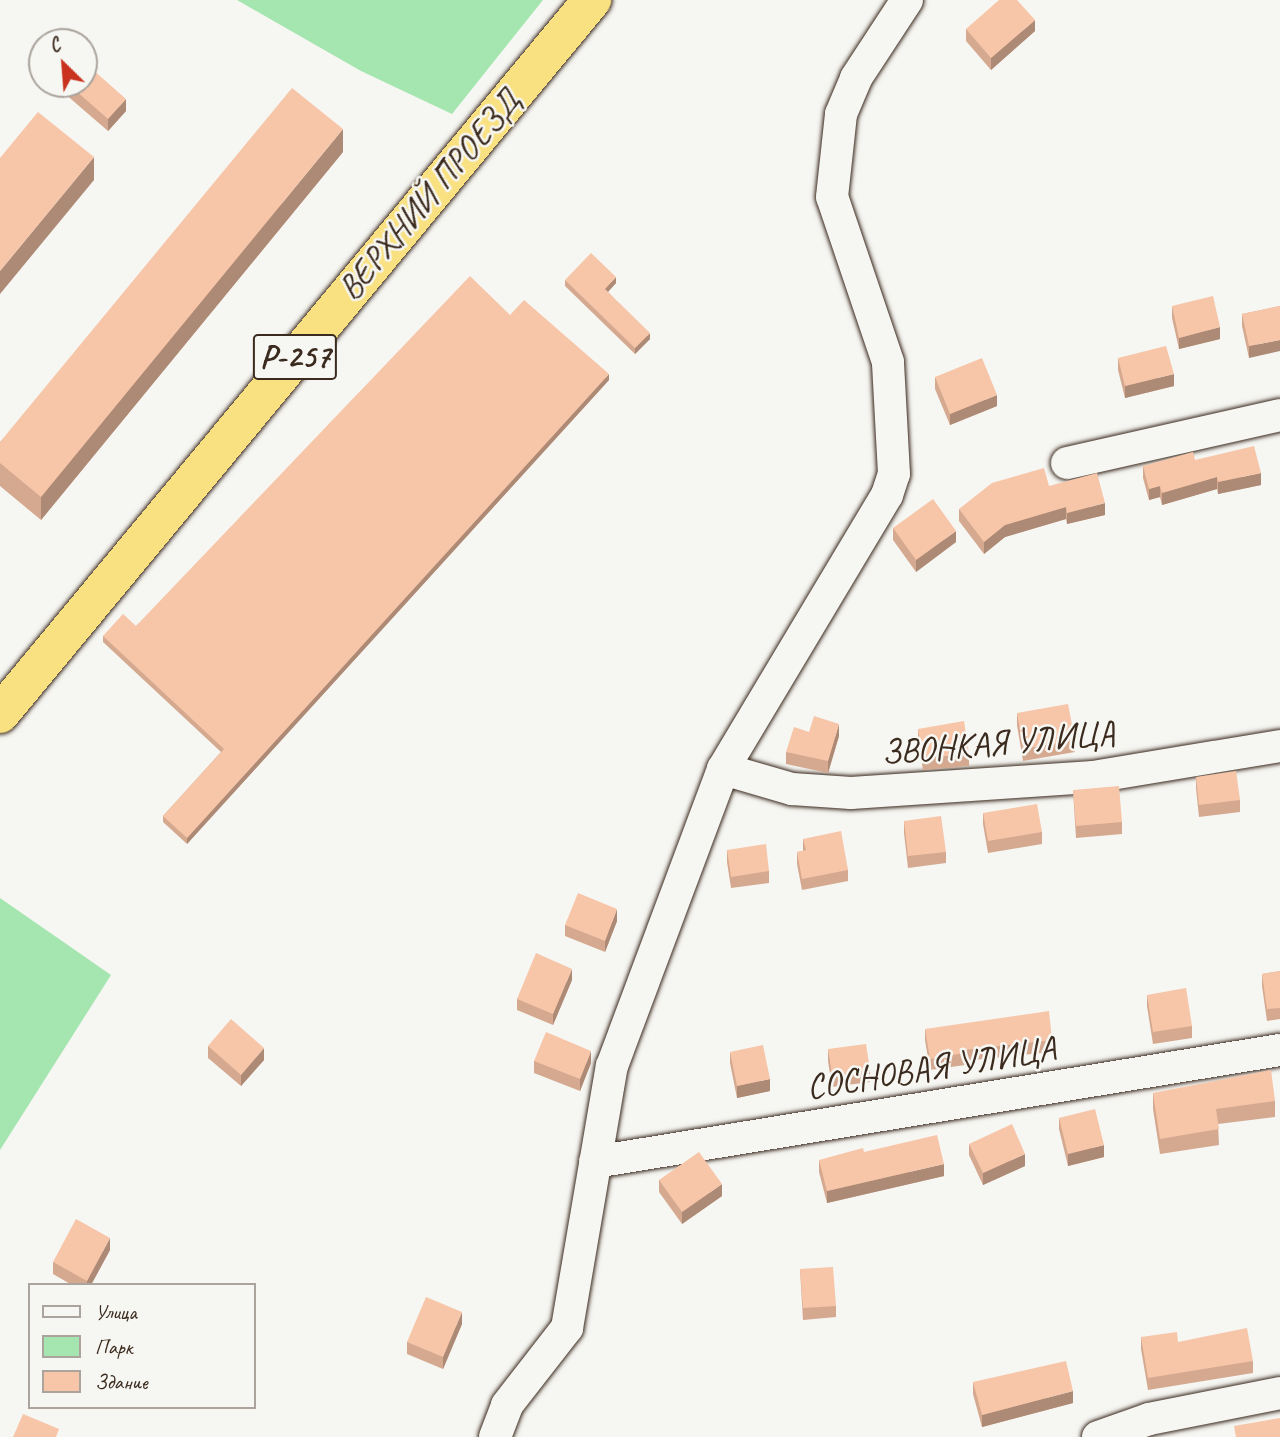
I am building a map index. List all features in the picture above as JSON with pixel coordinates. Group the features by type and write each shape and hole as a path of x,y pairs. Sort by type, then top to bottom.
{"highway":[{"name":"ВЕРХНИЙ ПРОЕЗД","path":"0,714 592,0"}],"street":[{"path":"495,1437 507,1405 567,1328 612,1066 723,769 887,495 894,474 888,362 832,197 841,114 856,78 907,0"},
{"path":"1067,463 1280,415"},
{"name":"ЗВОНКАЯ УЛИЦА","path":"723,769 792,789 850,793 1093,777 1280,746"},
{"name":"СОСНОВАЯ УЛИЦА","path":"595,1162 1280,1050"},
{"path":"1098,1437 1149,1419 1280,1393"}],"green space":[{"path":"237,0 543,0 452,114 361,71"},
{"path":"0,898 111,975 0,1150"}],"building":[{"path":"999,0 1017,0 1035,20 991,58 966,29"},
{"path":"98,74 126,99 108,119 84,98 98,98"},
{"path":"292,88 343,129 41,497 0,463 0,442"},
{"path":"38,112 94,157 0,271 0,158"},
{"path":"591,253 616,277 605,289 650,333 635,348 565,280"},
{"path":"470,276 510,315 524,300 609,374 187,838 163,816 224,749 103,636 123,614 136,626"},
{"path":"1213,296 1220,327 1179,338 1172,306"},
{"path":"1280,306 1280,340 1249,346 1242,314"},
{"path":"1166,346 1174,374 1125,386 1118,358"},
{"path":"982,358 997,395 950,414 935,377"},
{"path":"1254,446 1261,473 1218,482 1217,477 1162,493 1160,486 1149,489 1143,466 1193,452 1195,460"},
{"path":"1044,468 1049,486 1097,473 1105,503 1067,513 1066,507 1005,525 984,542 959,509 992,483"},
{"path":"933,499 956,531 916,560 893,528"},
{"path":"1068,704 1075,740 1023,749 1017,713"},
{"path":"814,716 839,724 828,761 786,752 794,727 809,732"},
{"path":"964,721 969,754 923,758 918,729"},
{"path":"1236,771 1240,800 1199,805 1196,777"},
{"path":"1119,786 1122,822 1076,826 1073,790"},
{"path":"1037,804 1042,832 988,841 983,813"},
{"path":"941,816 946,852 908,856 904,821"},
{"path":"841,831 848,870 802,879 797,852 806,850 803,839"},
{"path":"766,844 769,871 731,877 727,850"},
{"path":"578,893 617,909 605,941 565,925"},
{"path":"536,953 572,969 553,1014 517,999"},
{"path":"1280,971 1280,1008 1267,1009 1262,974"},
{"path":"1186,988 1192,1026 1153,1032 1147,995"},
{"path":"1049,1011 1052,1040 964,1050 965,1053 930,1059 925,1029"},
{"path":"231,1019 264,1048 241,1075 208,1046"},
{"path":"546,1032 591,1051 580,1079 534,1061"},
{"path":"866,1044 870,1070 832,1075 828,1049"},
{"path":"763,1045 770,1079 737,1086 730,1052"},
{"path":"1271,1070 1275,1101 1216,1109 1219,1129 1160,1139 1153,1093"},
{"path":"1095,1109 1104,1145 1068,1154 1059,1118"},
{"path":"1012,1124 1025,1154 983,1173 969,1144"},
{"path":"937,1135 944,1164 827,1191 819,1160 863,1148 864,1152"},
{"path":"699,1152 722,1184 682,1212 659,1180"},
{"path":"76,1219 110,1238 87,1281 53,1262"},
{"path":"833,1267 836,1306 803,1308 800,1269"},
{"path":"426,1297 462,1312 443,1357 407,1342"},
{"path":"1247,1328 1253,1361 1148,1378 1141,1337 1177,1332 1178,1342"},
{"path":"1066,1361 1073,1391 982,1415 973,1382"},
{"path":"23,1414 59,1429 56,1437 13,1437"},
{"path":"1280,1418 1280,1437 1236,1437 1234,1426"}]}
